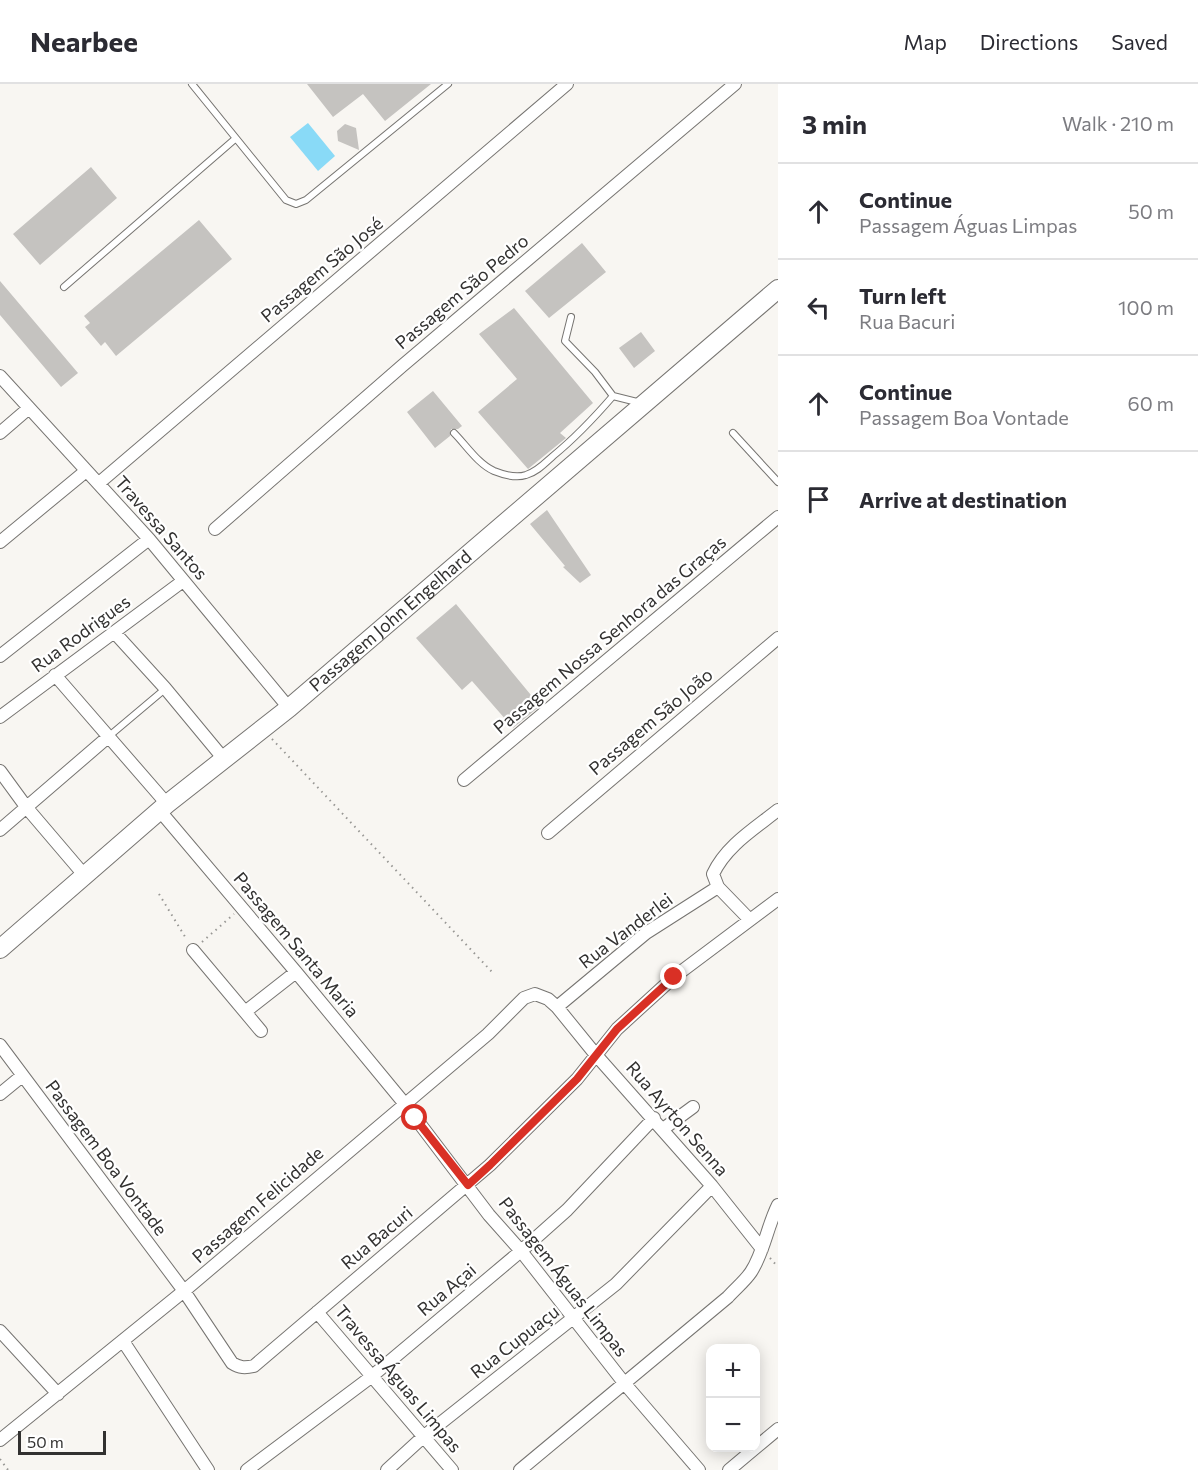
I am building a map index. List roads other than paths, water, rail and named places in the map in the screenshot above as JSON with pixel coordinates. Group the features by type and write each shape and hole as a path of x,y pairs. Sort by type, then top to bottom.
{"main road":[{"name":"Passagem John Engelhard","path":"0,949 223,758 289,708 778,289"}],"street":[{"name":"Passagem São José","path":"99,483 567,84"},
{"name":"Passagem São Pedro","path":"215,529 402,366 735,84"},
{"name":"Travessa Santos","path":"0,376 149,539 289,708"},
{"path":"0,433 29,408"},
{"path":"0,542 86,471"},
{"name":"Passagem Nossa Senhora das Graças","path":"464,780 778,517"},
{"path":"0,656 149,539"},
{"name":"Rua Rodrigues","path":"0,717 183,581"},
{"path":"114,632 223,758"},
{"name":"Passagem São João","path":"548,833 778,638"},
{"name":"Passagem Santa Maria","path":"55,675 108,737 241,909 297,972 404,1103"},
{"path":"0,830 108,737"},
{"path":"0,771 27,808 84,876"},
{"path":"750,920 718,887 713,874 720,860 734,845 778,810"},
{"name":"Rua Vanderlei","path":"557,1006 646,933 718,887"},
{"path":"596,1055 617,1029 674,977 778,899"},
{"path":"193,950 261,1031"},
{"path":"245,1012 297,972"},
{"name":"Rua Ayrton Senna","path":"535,994 548,999 557,1006 596,1055 712,1186 762,1249"},
{"name":"Passagem Felicidade","path":"0,1440 184,1291 488,1034 524,998 535,994"},
{"name":"Passagem Boa Vontade","path":"0,1045 184,1291"},
{"name":"Rua Bacuri","path":"184,1291 232,1363 238,1367 254,1366 490,1165 577,1079 596,1055"},
{"path":"0,1094 22,1076"},
{"name":"Passagem Águas Limpas","path":"404,1103 489,1215 521,1251 625,1384 699,1470"},
{"path":"663,1129 693,1107"},
{"name":"Rua Açai","path":"247,1470 371,1377 521,1251 567,1210 654,1118"},
{"name":"Rua Cupuaçu","path":"387,1470 423,1437 616,1284 712,1186"},
{"path":"520,1470 728,1297 750,1272 762,1249 778,1205"},
{"name":"Travessa Águas Limpas","path":"317,1312 452,1470"},
{"path":"0,1331 58,1394"},
{"path":"123,1341 208,1470"},
{"path":"729,1470 778,1429"}],"lane":[{"path":"192,84 286,200 299,204 448,84"},
{"path":"64,287 235,139"},
{"path":"571,317 565,340 595,372 613,396 644,404"},
{"path":"454,433 481,462 494,471 510,476 524,476 536,471 572,441 613,396"},
{"path":"734,433 778,482"},
{"path":"108,737 165,689"}],"water":[{"path":"308,123 335,156 318,171 290,137"}]}
